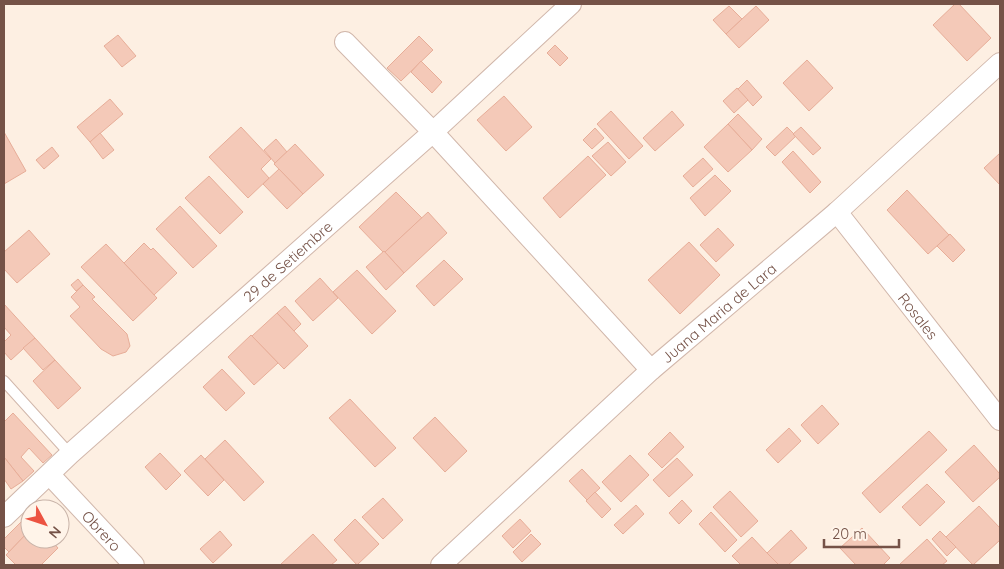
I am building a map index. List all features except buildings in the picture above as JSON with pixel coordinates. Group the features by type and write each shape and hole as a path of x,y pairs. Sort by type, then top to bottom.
{"street":[{"name":"29 de Setiembre","path":"4,517 70,454 432,132 571,4"},
{"path":"345,42 432,132 651,370"},
{"name":"Juana Maria de Lara","path":"441,565 651,370 837,212 1000,63"},
{"name":"Rosales","path":"837,212 1000,420"},
{"name":"Obrero","path":"50,475 134,565"}],"lane":[{"path":"4,381 70,454"}]}
